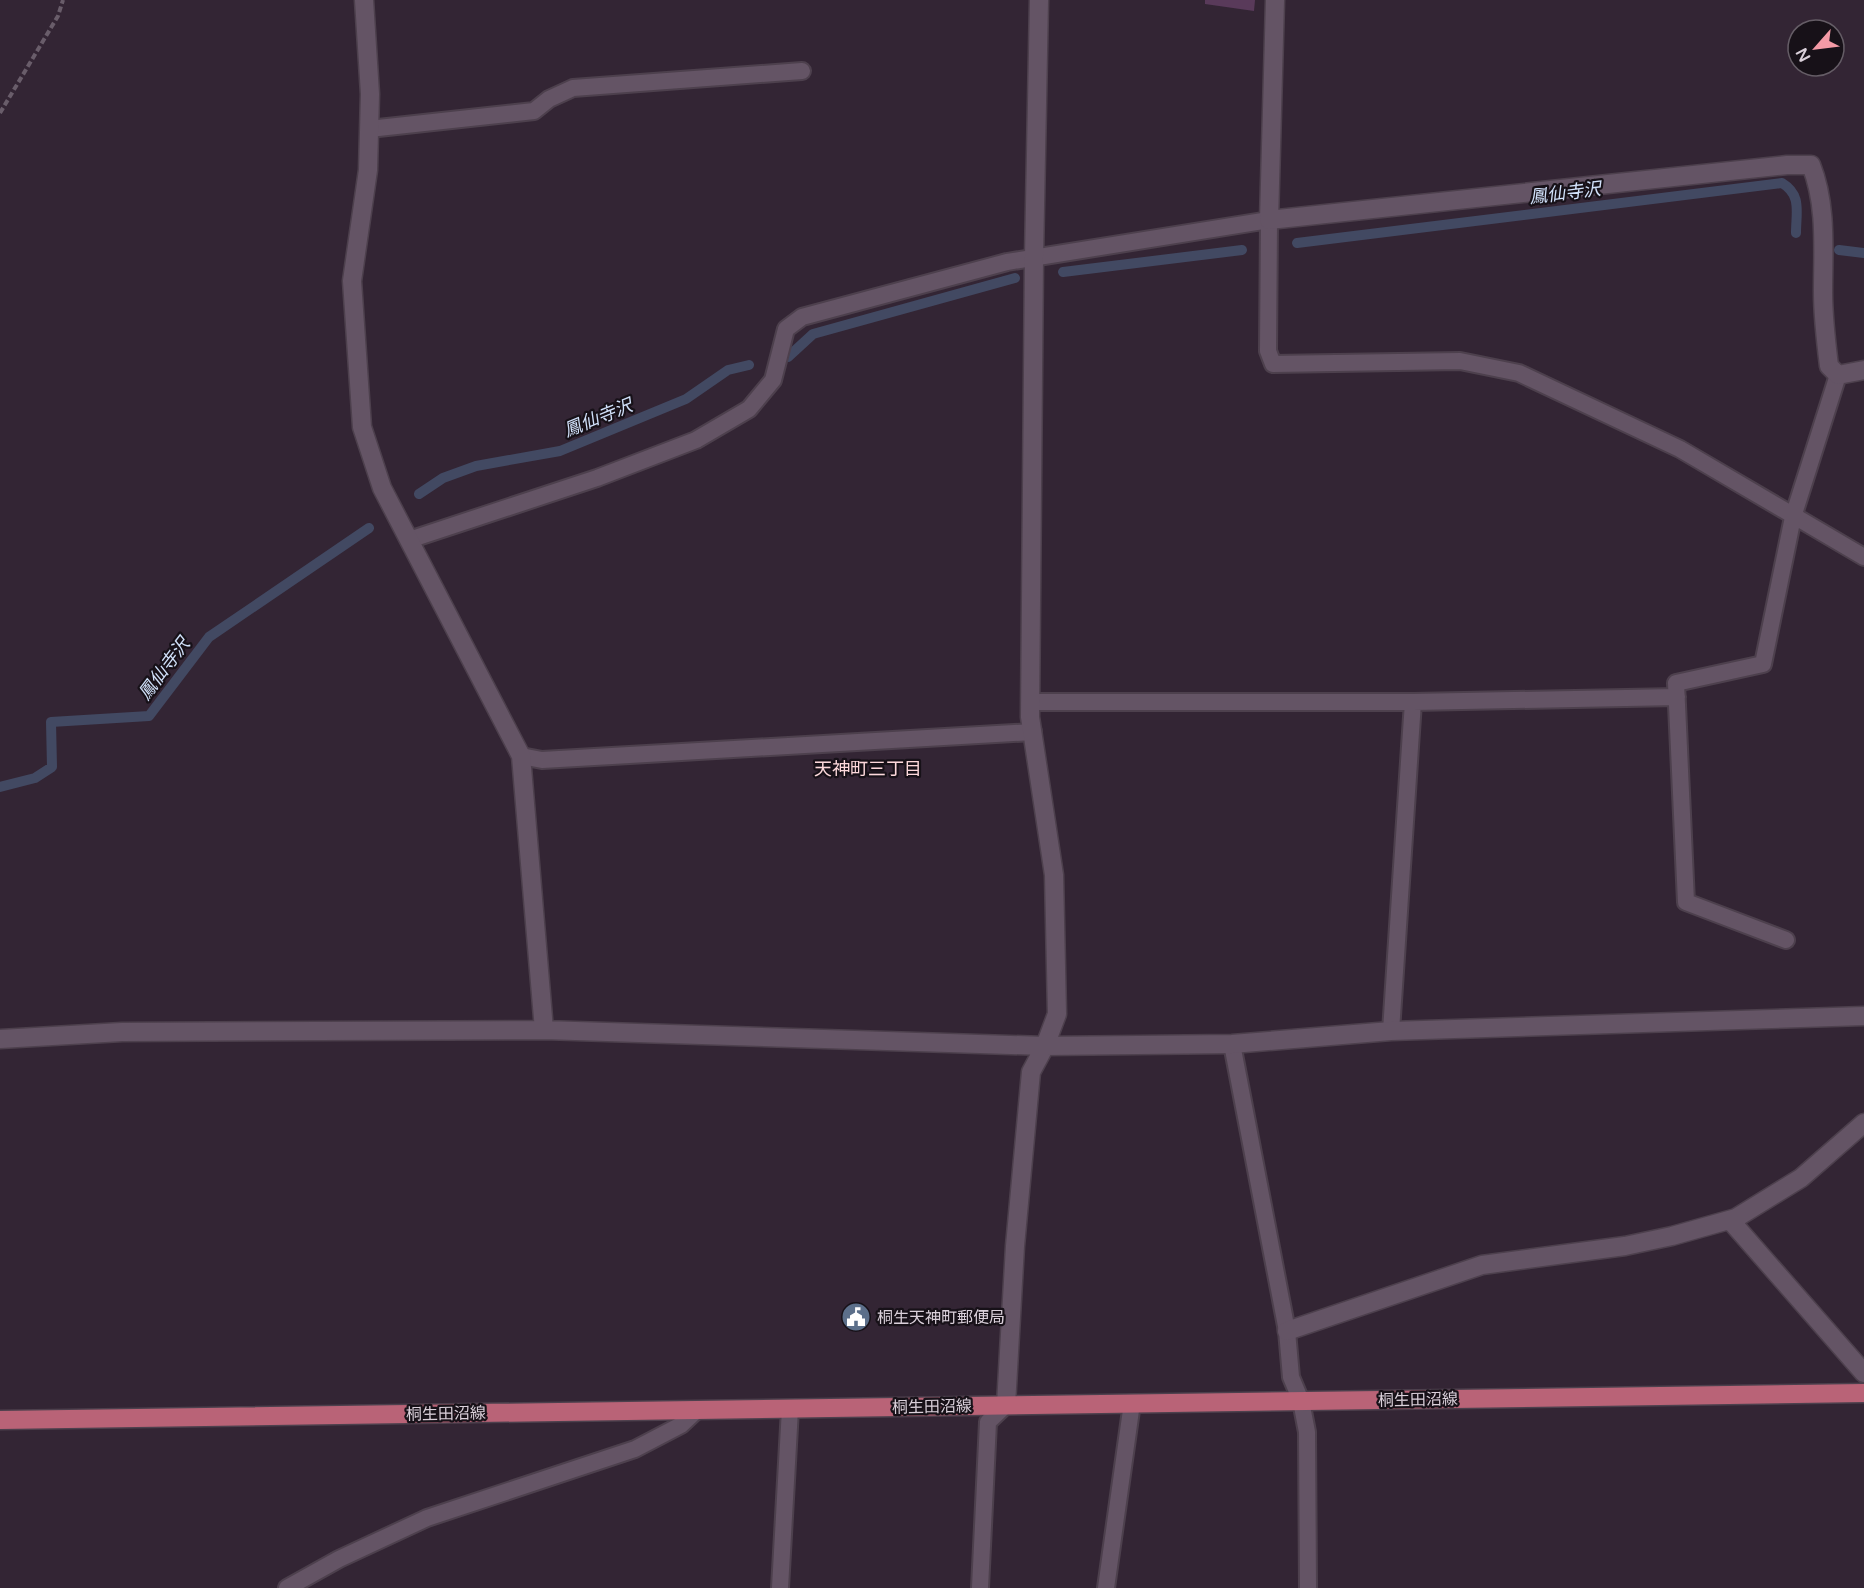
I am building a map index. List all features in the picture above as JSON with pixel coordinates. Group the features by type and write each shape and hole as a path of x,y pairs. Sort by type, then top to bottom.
{"main road":[{"name":"桐生田沼線","path":"0,1420 1864,1393"}],"street":[{"path":"364,0 370,94 368,170 352,281 363,427 382,488 520,756 544,1030"},
{"path":"1006,1405 1015,1246 1031,1072 1045,1046 1057,1014 1054,875 1033,732 1031,702 1034,257 1039,0"},
{"path":"1275,0 1269,220 1786,165 1811,165 1818,184 1824,229 1823,296 1829,366 1838,375 1864,370"},
{"path":"0,1039 122,1032 544,1030 1045,1046 1232,1044 1391,1031 1864,1016"},
{"path":"1287,1331 1482,1265 1624,1246 1672,1236 1736,1218 1801,1178 1864,1123"},
{"path":"1730,1220 1864,1373"}],"lane":[{"path":"369,129 534,111 549,99 573,88 802,71"},
{"path":"409,540 597,478 696,440 749,409 773,380 786,329 802,317 1007,262 1269,220 1268,351 1273,364 1460,361 1519,373 1680,449 1864,557"},
{"path":"1786,940 1686,902 1676,683 1763,664 1793,517 1838,375"},
{"path":"1031,702 1413,702 1677,697"},
{"path":"1391,1031 1413,702"},
{"path":"520,756 542,759 1033,732"},
{"path":"1232,1044 1287,1331 1291,1377 1301,1401 1307,1432 1308,1588"},
{"path":"1106,1588 1132,1402"},
{"path":"980,1588 988,1422 1006,1405"},
{"path":"780,1588 790,1409"},
{"path":"286,1588 339,1559 427,1518 635,1449 681,1425 697,1410"}],"path":[{"path":"0,113 58,16 63,0"}],"building":[{"path":"1205,0 1255,0 1254,11 1205,4"}],"waterway":[{"name":"鳳仙寺沢","path":"1297,243 1782,183 1793,193 1795,199 1796,233"},
{"name":"鳳仙寺沢","path":"1063,272 1242,250"},
{"name":"鳳仙寺沢","path":"1839,250 1864,253"},
{"name":"鳳仙寺沢","path":"788,357 813,334 1015,278"},
{"name":"鳳仙寺沢","path":"419,494 443,478 476,466 560,451 686,399 728,370 749,365"},
{"name":"鳳仙寺沢","path":"0,787 35,778 52,767 51,722 149,716 209,637 369,528"}],"place":[{"name":"桐生天神町郵便局","path":"856,1317"}],"district":[{"name":"天神町三丁目","path":"868,769"}]}
